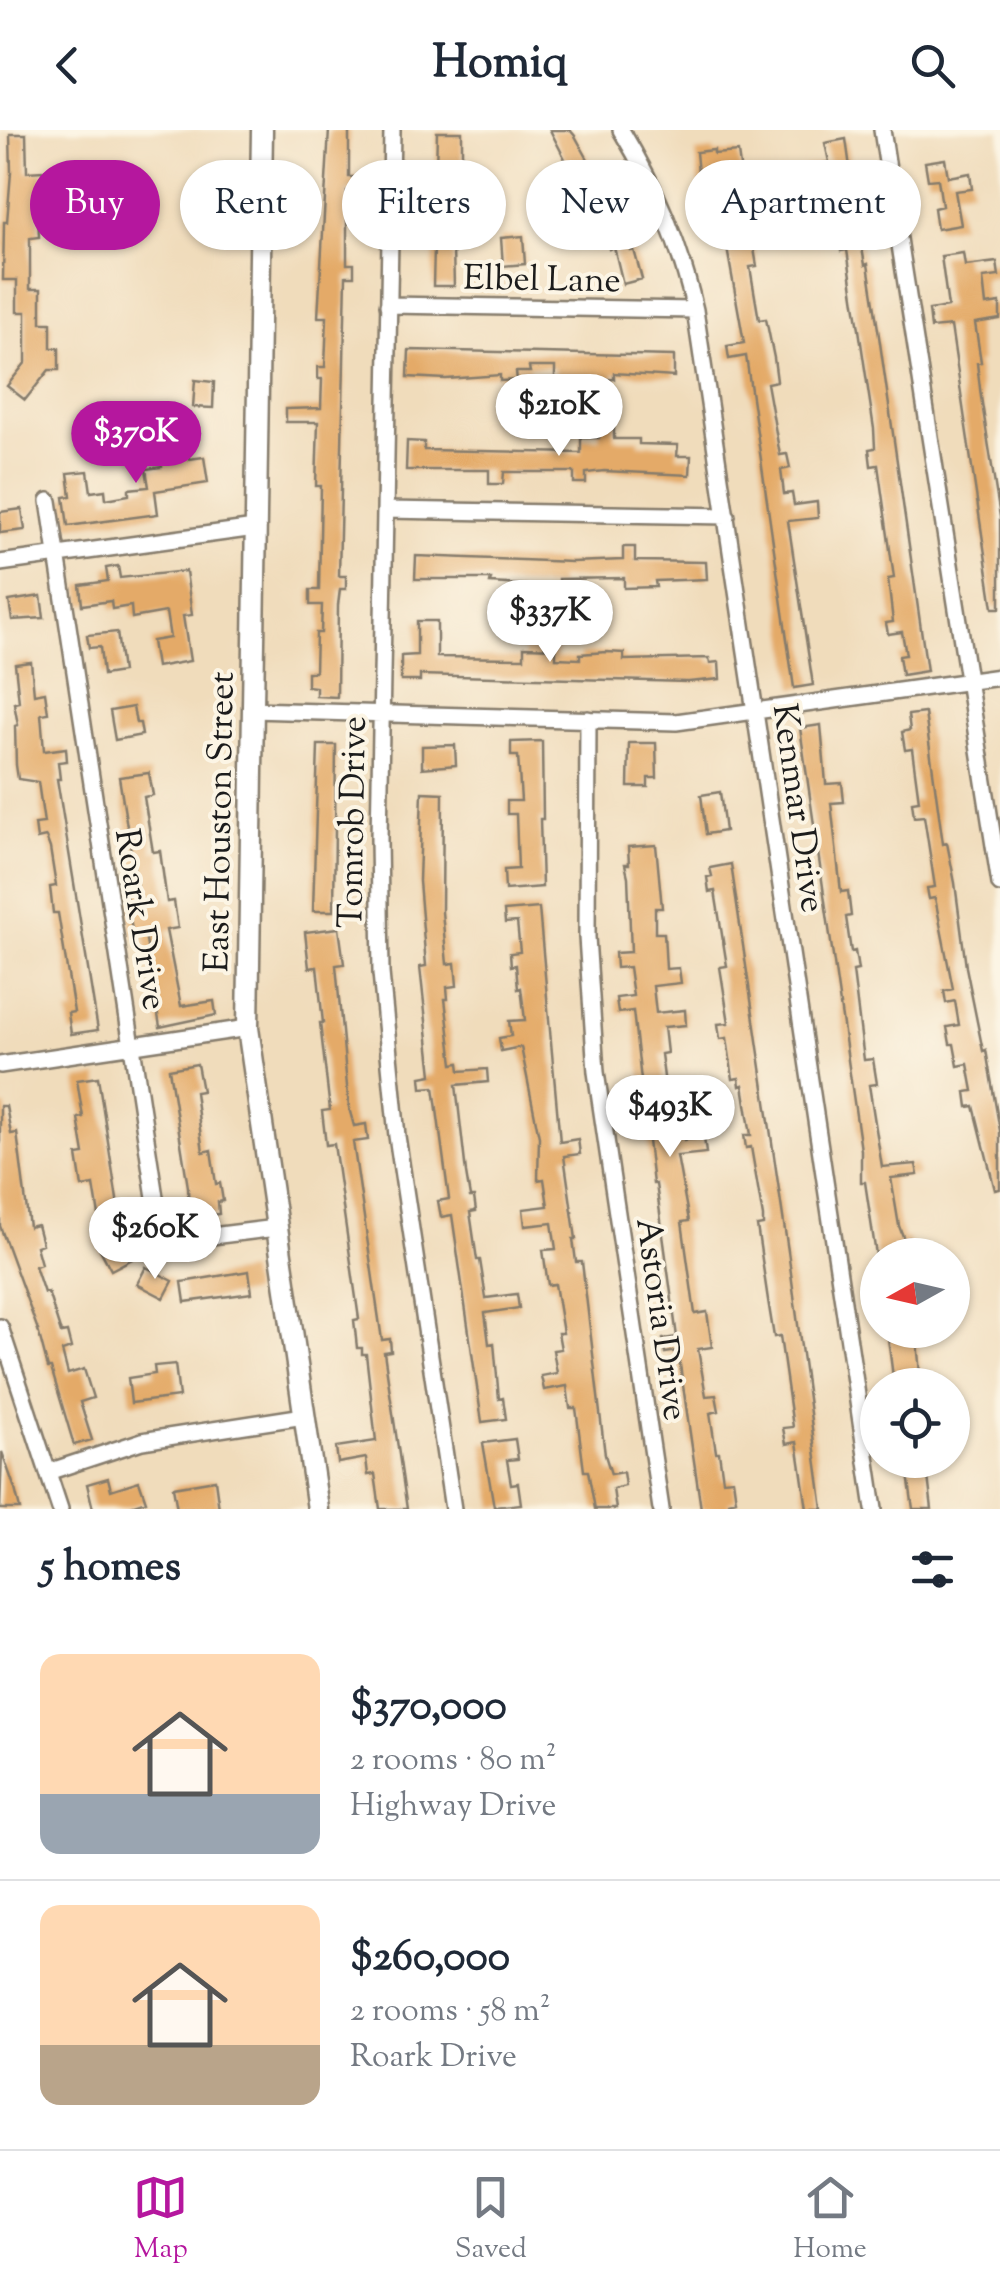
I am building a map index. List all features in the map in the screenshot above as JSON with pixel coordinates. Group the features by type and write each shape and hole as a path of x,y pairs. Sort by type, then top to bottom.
{"main road":[{"name":"East Houston Street","path":"262,130 248,1028 318,1509"}],"street":[{"name":"Tomrob Drive","path":"392,130 381,973 397,1136 453,1509"},
{"name":"Kenmar Drive","path":"621,130 656,189 677,242 695,310 874,1509"},
{"path":"882,130 1000,884"},
{"name":"Elbel Lane","path":"388,305 695,310"},
{"name":"Roark Drive","path":"48,501 158,1217 165,1232 180,1240 276,1228"},
{"path":"386,510 727,516"},
{"path":"0,563 255,528"},
{"path":"251,710 676,722 1000,677"},
{"name":"Astoria Drive","path":"588,718 587,937 596,1072 660,1509"},
{"path":"0,1065 248,1028"},
{"path":"0,1327 60,1509"},
{"path":"48,1472 142,1441 304,1416"}],"building":[{"path":"329,130 349,130 349,160 342,160 342,250 347,250 347,264 354,264 354,276 346,276 339,576 346,576 346,589 340,589 338,605 337,697 316,696 316,687 307,686 307,672 315,672 316,633 321,633 322,605 310,605 310,590 319,590 318,422 286,422 286,409 321,408 322,379 318,379 318,367 325,367 327,317 318,317"},
{"path":"550,130 570,130 588,160 566,160"},
{"path":"437,132 462,132 462,160 436,160"},
{"path":"10,134 26,134 27,172 30,172 30,289 41,289 41,323 51,323 51,348 59,348 59,370 49,370 25,400 7,386 26,362 26,312 17,312 17,280 3,280 4,222 11,172"},
{"path":"846,139 849,160 829,160 825,143"},
{"path":"696,152 738,152 739,160 697,160"},
{"path":"945,159 948,177 970,173 972,189 955,191 961,225 937,229 934,208 942,206 938,179 928,180 925,162"},
{"path":"523,236 525,264 503,266 506,238"},
{"path":"434,250 453,250 454,286 433,286"},
{"path":"615,250 634,250 642,279 623,284"},
{"path":"727,250 754,250 757,266 750,267 759,320 766,319 777,381 767,383 780,455 787,454 790,468 781,470 784,494 792,493 794,505 817,502 818,518 788,521 813,685 794,688 746,356 729,359 727,346 744,343"},
{"path":"847,250 862,250 865,265 868,264 927,671 902,675 899,656 906,655 902,632 888,634 886,623 893,622 888,579 894,578 878,465 871,466 869,449 875,448"},
{"path":"963,253 965,266 997,262 999,276 983,278 986,305 1000,303 1000,319 975,323 981,397 1000,517 1000,608 993,608 951,326 931,328 929,310 948,307 941,256"},
{"path":"409,350 674,356 674,377 614,373 614,379 555,382 555,367 529,367 530,372 516,372 517,380 500,381 500,375 408,377"},
{"path":"195,380 214,382 213,408 193,407"},
{"path":"599,420 614,420 614,439 678,445 677,456 691,456 690,475 604,471 586,473 586,483 574,483 574,472 504,472 503,484 489,484 489,470 406,470 407,441 424,442 424,450 581,453 581,438 599,438"},
{"path":"185,432 189,459 204,457 208,483 155,491 158,514 68,526 64,497 71,496 68,473 88,471 91,492 105,490 106,499 129,495 129,489 149,487 146,469 162,467 157,436"},
{"path":"22,509 25,530 0,533 0,512"},
{"path":"623,547 635,547 635,561 706,562 707,579 655,581 656,587 624,588 624,578 559,579 559,587 490,583 491,579 415,579 416,556 623,560"},
{"path":"118,566 120,578 186,571 192,615 183,616 190,661 156,667 152,641 170,638 166,612 132,618 131,606 112,609 111,601 82,605 80,585 108,581 106,568"},
{"path":"41,596 44,618 12,620 9,601"},
{"path":"417,621 437,621 437,657 524,658 524,647 556,648 556,658 580,659 580,654 606,652 624,653 624,660 709,658 710,663 719,662 720,679 688,682 420,675 420,681 401,681 401,656 417,655"},
{"path":"117,632 122,672 103,675 100,647 89,648 87,635"},
{"path":"31,662 34,694 45,692 48,713 41,714 44,751 66,748 67,761 58,762 57,779 98,1030 71,1034 68,1013 74,1012 58,913 53,913 50,887 56,886 50,848 46,837 37,839 35,824 44,823 38,782 18,779 16,765 18,725 14,703 19,702 15,664"},
{"path":"133,707 142,735 115,740 110,711"},
{"path":"925,713 943,844 947,843 955,883 966,967 1000,1131 1000,1189 995,1190 974,1106 968,1107 966,1092 973,1091 968,1064 958,1066 954,1044 950,1044 947,1027 959,1025 955,1001 946,1003 944,991 953,989 935,898 929,899 927,888 935,887 924,816 914,817 912,802 919,801 912,749 905,750 902,732 910,730 908,715"},
{"path":"821,725 826,784 842,783 844,802 831,803 841,892 848,891 851,916 846,917 858,970 853,971 864,1060 873,1059 877,1084 869,1085 882,1167 916,1164 918,1175 891,1178 904,1238 873,1238 865,1182 861,1182 861,1150 800,728"},
{"path":"542,741 542,887 505,890 504,870 518,869 516,814 507,814 507,801 521,801 518,756 511,756 511,742"},
{"path":"629,743 656,743 657,778 648,778 648,787 628,787"},
{"path":"318,745 336,745 334,911 313,911"},
{"path":"455,745 456,765 422,768 422,746"},
{"path":"149,773 153,795 144,797 153,852 160,851 167,902 174,901 178,928 166,930 181,1006 214,1001 216,1015 160,1027 145,934 133,936 125,890 137,888 119,777"},
{"path":"422,792 443,793 442,912 447,964 455,963 457,986 447,987 445,999 453,1064 459,1063 460,1071 487,1069 488,1082 456,1085 466,1173 476,1211 470,1212 477,1260 486,1298 517,1294 519,1308 485,1313 506,1419 482,1422 452,1215 441,1217 438,1201 449,1199 434,1087 422,1088 421,1077 432,1075 420,967 426,966 419,881"},
{"path":"720,792 725,831 706,834 701,795"},
{"path":"656,845 662,908 655,908 655,933 664,933 666,969 679,968 681,983 653,986 656,1013 685,1010 686,1025 664,1027 667,1053 661,1054 665,1085 679,1083 681,1096 676,1096 684,1140 704,1138 706,1153 677,1156 689,1221 682,1222 695,1314 707,1312 712,1347 698,1349 706,1396 716,1395 719,1411 710,1413 723,1480 733,1479 736,1500 729,1502 730,1509 701,1509 678,1351 665,1353 663,1339 677,1337 653,1184 633,1011 618,1013 616,998 633,996 629,967 616,968 615,953 631,952 625,864 629,864 628,847"},
{"path":"731,864 823,1509 807,1509 797,1442 786,1444 783,1428 793,1427 780,1336 774,1337 757,1226 763,1225 763,1217 751,1147 746,1148 744,1135 751,1135 743,1085 740,1086 739,1078 733,1079 727,1038 720,1039 718,1024 729,1023 720,967 727,966 715,891 709,892 707,877 712,876 710,868"},
{"path":"539,908 560,1142 578,1139 580,1154 564,1156 576,1262 582,1262 605,1455 611,1474 623,1472 625,1486 613,1489 616,1509 595,1509 588,1471 584,1471 576,1408 570,1408 567,1386 544,1390 541,1376 557,1373 553,1350 561,1349 558,1333 563,1333 555,1284 548,1285 543,1250 556,1249 552,1223 525,1226 523,1209 548,1206 544,1179 538,1180 539,1137 521,1047 501,1051 499,1038 511,1036 509,1021 525,1020 516,965 511,966 510,953 520,952 517,922 505,923 504,911"},
{"path":"339,928 344,964 336,965 349,1108 354,1126 366,1124 368,1140 353,1142 382,1340 390,1339 391,1351 384,1352 407,1509 380,1509 375,1474 368,1475 366,1458 338,1463 336,1447 376,1441 366,1354 357,1348 354,1320 359,1319 334,1144 326,1145 322,1111 330,1110 323,1023 317,967 309,968 305,932"},
{"path":"197,1064 202,1091 195,1092 203,1152 211,1150 223,1201 218,1202 219,1214 189,1218 188,1187 169,1069"},
{"path":"98,1077 120,1219 114,1220 129,1247 118,1252 132,1259 111,1270 95,1240 103,1240 94,1185 82,1187 77,1155 84,1154 77,1080"},
{"path":"0,1106 6,1106 11,1134 17,1133 29,1227 37,1225 42,1244 36,1246 41,1264 35,1266 61,1333 67,1332 71,1348 62,1351 68,1374 84,1369 93,1398 80,1402 92,1440 74,1445 0,1226"},
{"path":"146,1267 173,1281 164,1298 137,1284"},
{"path":"249,1271 252,1293 185,1302 182,1282"},
{"path":"889,1348 918,1348 919,1368 892,1368"},
{"path":"175,1364 179,1397 131,1403 128,1378 155,1374 154,1366"},
{"path":"515,1439 518,1459 507,1460 511,1484 518,1483 521,1504 494,1507 483,1443"},
{"path":"2,1452 15,1489 20,1509 0,1509"},
{"path":"108,1478 111,1490 139,1481 146,1501 122,1509 93,1509 87,1484"},
{"path":"909,1478 928,1478 932,1509 913,1509"},
{"path":"215,1480 219,1509 177,1509 173,1487"}]}
